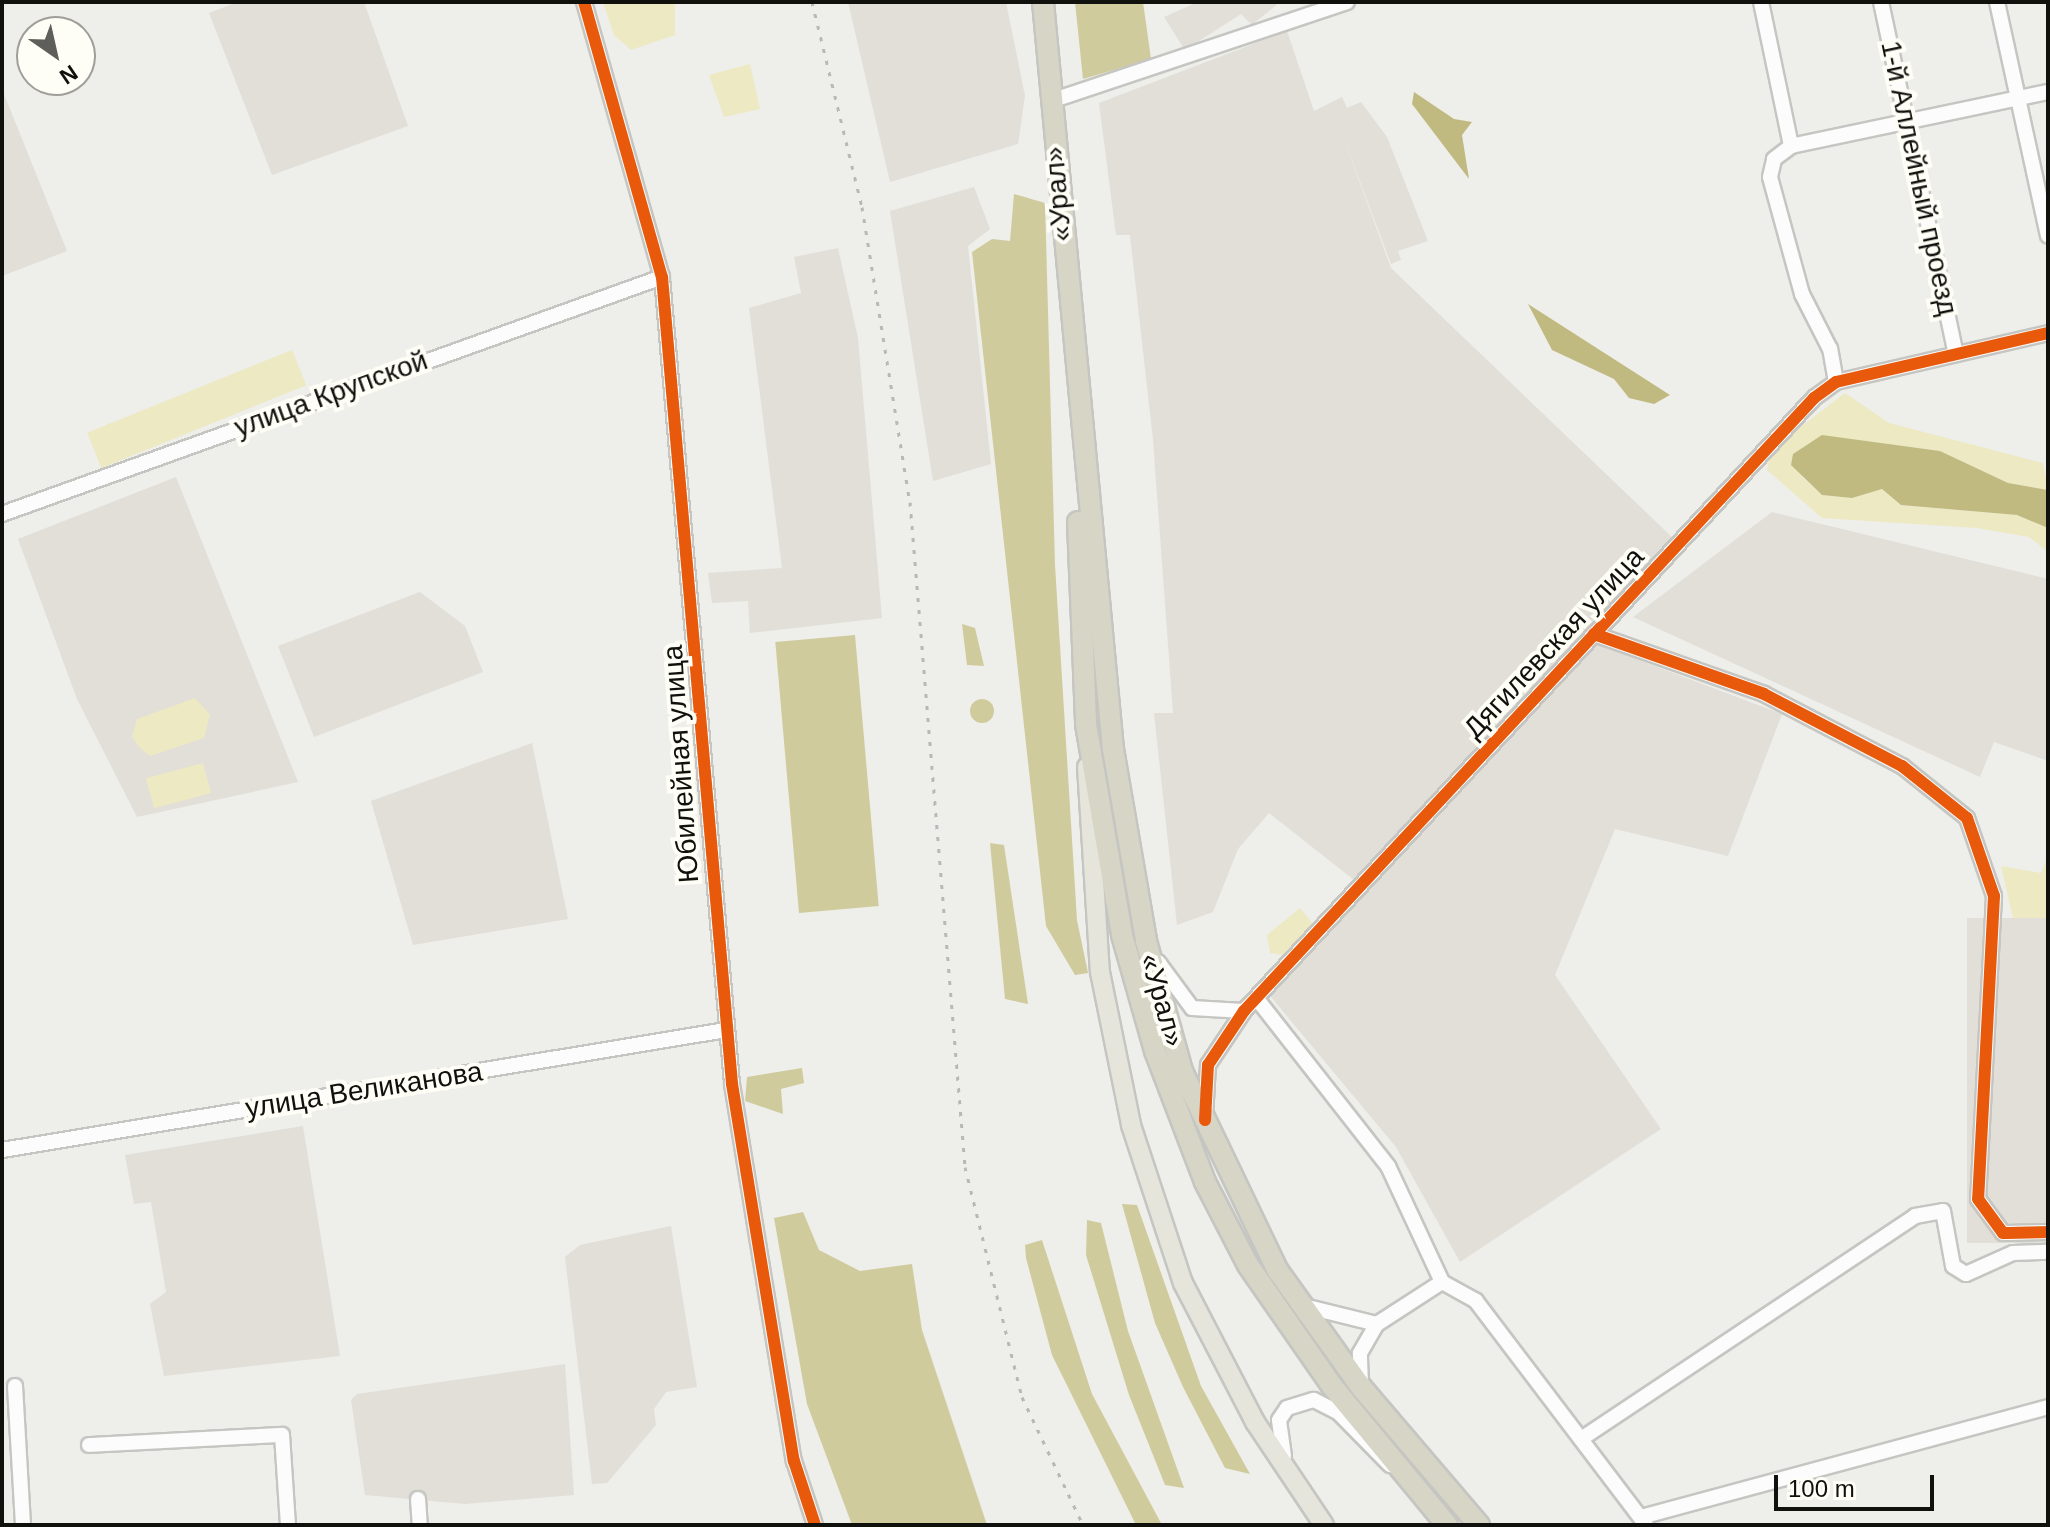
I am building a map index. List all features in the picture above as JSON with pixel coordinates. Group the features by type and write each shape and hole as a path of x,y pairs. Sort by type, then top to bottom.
{"highway":[{"name":"«Урал»","path":"1043,2 1076,386 1113,749 1146,941 1182,1071 1278,1271 1361,1387 1479,1525"},
{"name":"«Урал»","path":"1076,386 1086,724 1122,935 1155,1051 1205,1182 1248,1265 1402,1474 1447,1525"}],"main road":[{"path":"1086,724 1100,972 1131,1125 1183,1283 1234,1385 1324,1525"}],"street":[{"name":"Юбилейная улица","path":"584,2 662,277 726,1030 794,1461 815,1525"},
{"path":"1051,101 1347,2"},
{"path":"1761,2 1791,146"},
{"name":"1-й Аллейный проезд","path":"1881,2 1909,121 1956,354"},
{"path":"1997,2 2048,236"},
{"path":"2048,92 1791,146 1774,159 1770,177 1836,382 2048,333"},
{"name":"улица Крупской","path":"2,514 662,277"},
{"name":"Дягилевская улица","path":"1205,1120 1208,1065 1244,1011 1594,634 1836,382"},
{"path":"1594,634 1764,694 1902,766 1967,818 1994,896 1978,1199 2003,1233 2048,1232"},
{"path":"1146,941 1192,1008 1244,1011"},
{"path":"1257,999 1388,1166 1442,1282 1476,1301 1644,1521 2048,1407"},
{"name":"улица Великанова","path":"2,1150 726,1030"},
{"path":"1581,1439 1915,1216 1943,1211 1953,1266 1966,1274 2013,1253 2048,1252"},
{"path":"1361,1387 1360,1353 1377,1324 1442,1282"},
{"path":"1304,1306 1377,1324"},
{"path":"15,1386 23,1525"},
{"path":"1301,1493 1277,1434 1287,1408 1301,1401 1326,1403 1402,1474"},
{"path":"89,1445 282,1435 288,1525"},
{"path":"418,1499 420,1525"}],"shaded area":[{"path":"238,2 364,2 408,126 272,175 209,13"},
{"path":"603,2 675,2 675,35 631,50 614,35"},
{"path":"848,2 1006,2 1025,96 1018,144 890,182"},
{"path":"1075,2 1143,2 1151,59 1083,79"},
{"path":"1198,2 1280,2 1252,25 1241,14 1185,50 1164,17"},
{"path":"1287,31 1314,111 1342,97 1347,108 1361,102 1387,137 1428,241 1398,251 1401,260 1391,264 1341,131 1391,268 1675,540 1583,639 1782,714 1728,856 1615,829 1555,975 1661,1129 1460,1262 1396,1147 1261,985 1354,880 1269,813 1238,849 1213,912 1177,925 1154,713 1173,713 1153,440 1130,235 1116,235 1099,103"},
{"path":"750,64 760,109 724,117 709,75"},
{"path":"2,89 67,251 2,276"},
{"path":"1414,92 1454,119 1472,122 1462,135 1469,179 1412,104"},
{"path":"974,187 990,229 968,246 991,464 933,481 890,211"},
{"path":"1014,194 1045,203 1055,565 1077,920 1088,973 1075,975 1046,926 972,252 992,239 1010,241"},
{"path":"838,248 858,338 882,618 750,633 748,601 712,603 708,573 782,568 749,308 801,293 794,257"},
{"path":"1528,304 1670,395 1654,404 1629,398 1614,379 1552,350"},
{"path":"292,350 306,385 101,468 87,433"},
{"path":"1845,393 1889,423 2043,463 2048,490 2008,483 1940,451 1835,437 1793,454 1802,477 1822,495 1852,498 1882,489 1901,505 2017,515 2048,528 2048,552 2029,537 1977,528 1822,518 1767,470 1771,450"},
{"path":"1822,435 1940,451 2008,483 2048,490 2048,528 2017,515 1901,505 1882,489 1852,498 1822,495 1791,465 1793,454"},
{"path":"176,477 298,782 137,817 77,699 18,539"},
{"path":"1772,512 2048,579 2048,761 1994,742 1980,777 1633,617"},
{"path":"420,592 465,626 483,672 314,737 278,646"},
{"path":"962,624 975,628 984,666 967,665"},
{"path":"855,635 879,906 799,913 775,642"},
{"path":"195,698 210,715 204,738 150,756 140,748 132,737 137,719"},
{"path":"982,699 993,706 994,711 987,722 982,723 971,716 970,711 977,700"},
{"path":"532,743 568,919 413,945 371,801"},
{"path":"203,763 211,793 154,808 146,778"},
{"path":"990,843 1004,845 1028,1004 1005,999"},
{"path":"2048,856 2048,918 2013,918 2001,866 2041,873"},
{"path":"1300,908 1314,925 1285,955 1270,953 1267,935"},
{"path":"1967,918 2048,918 2048,1243 1967,1243"},
{"path":"802,1068 804,1083 781,1089 783,1114 745,1101 747,1077"},
{"path":"303,1126 340,1356 164,1376 150,1304 166,1292 151,1202 134,1204 125,1155"},
{"path":"1122,1204 1137,1205 1201,1386 1250,1474 1225,1468 1183,1387 1155,1323"},
{"path":"803,1212 819,1250 860,1271 912,1264 922,1330 987,1525 852,1525 807,1404 774,1218"},
{"path":"1087,1220 1101,1223 1128,1331 1184,1488 1165,1485 1129,1395 1086,1255"},
{"path":"671,1226 697,1387 666,1392 654,1409 656,1425 607,1483 592,1484 565,1257 580,1245"},
{"path":"1042,1240 1092,1394 1162,1525 1136,1525 1052,1355 1026,1258 1025,1245"},
{"path":"565,1364 574,1495 465,1504 365,1495 351,1400 357,1394"}],"railway":[{"path":"812,2 862,207 910,502 965,1167 1022,1397 1083,1525"}],"cycle path":[{"path":"584,2 662,277 732,1084 794,1461 815,1525"},
{"path":"1205,1120 1208,1065 1244,1011 1814,398 1836,382 2048,333"},
{"path":"1594,634 1764,694 1902,766 1967,818 1994,896 1978,1199 2003,1233 2048,1232"}]}
